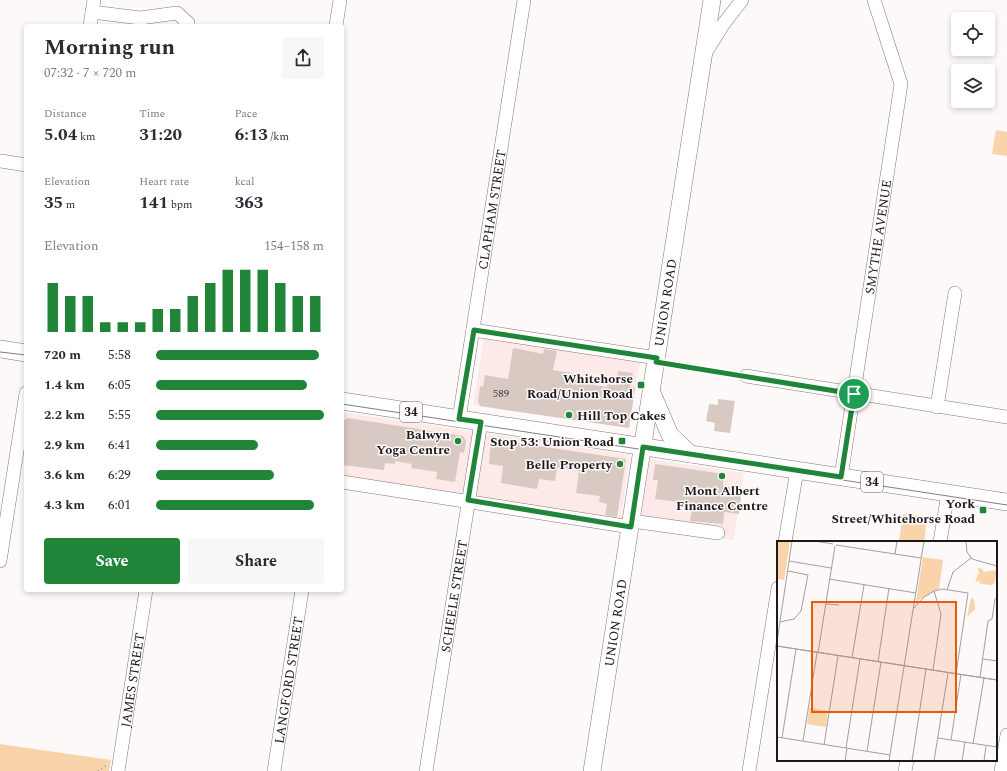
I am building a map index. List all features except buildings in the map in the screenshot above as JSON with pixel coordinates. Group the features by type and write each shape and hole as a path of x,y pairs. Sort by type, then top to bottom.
{"main road":[{"name":"UNION ROAD","path":"592,771 712,0"},
{"path":"0,349 24,353"},
{"path":"652,393 670,435 690,454"},
{"name":"34","path":"344,401 948,493 1007,499"}],"street":[{"path":"336,24 340,0"},
{"name":"CLAPHAM STREET","path":"459,419 524,0"},
{"path":"731,0 737,0"},
{"path":"702,59 722,26 742,0"},
{"name":"SMYTHE AVENUE","path":"841,477 900,84 874,0"},
{"path":"90,24 93,6 140,18 150,24"},
{"path":"140,18 177,13 188,24"},
{"path":"0,159 24,165"},
{"path":"937,407 955,294"},
{"path":"474,330 656,360"},
{"path":"746,376 1007,417"},
{"path":"0,561 24,406"},
{"name":"SCHEELE STREET","path":"426,771 481,422"},
{"path":"785,541 796,470"},
{"path":"344,482 631,524 718,533"},
{"path":"940,541 948,493"},
{"name":"JAMES STREET","path":"118,771 146,592"},
{"name":"LANGFORD STREET","path":"274,771 302,592"},
{"path":"749,771 777,594"},
{"path":"1002,771 1007,735"},
{"path":"905,771 907,761"}],"path":[{"path":"656,360 746,376"}],"shaded area":[{"path":"996,130 1007,132 1007,156 992,154"},
{"path":"485,330 642,352 629,428 473,405"},
{"path":"344,412 630,455 620,525 344,483"},
{"path":"650,459 744,473 734,540 640,526"},
{"path":"903,514 927,517 924,541 899,541"},
{"path":"0,744 111,760 109,771 0,771"}],"tram line":[{"path":"0,352 24,355"},
{"path":"344,404 1007,505"}],"place":[{"name":"Whitehorse Road/Union Road","path":"641,385"},
{"name":"Hill Top Cakes","path":"569,415"},
{"name":"Balwyn Yoga Centre","path":"458,441"},
{"name":"Stop 53: Union Road","path":"622,441"},
{"name":"Belle Property","path":"620,464"},
{"name":"Mont Albert Finance Centre","path":"722,476"},
{"name":"York Street/Whitehorse Road","path":"983,510"}],"route":[{"path":"474,330 657,358 656,362 854,394 841,477 643,447 631,527 468,500 481,422 459,419 474,330"}]}
